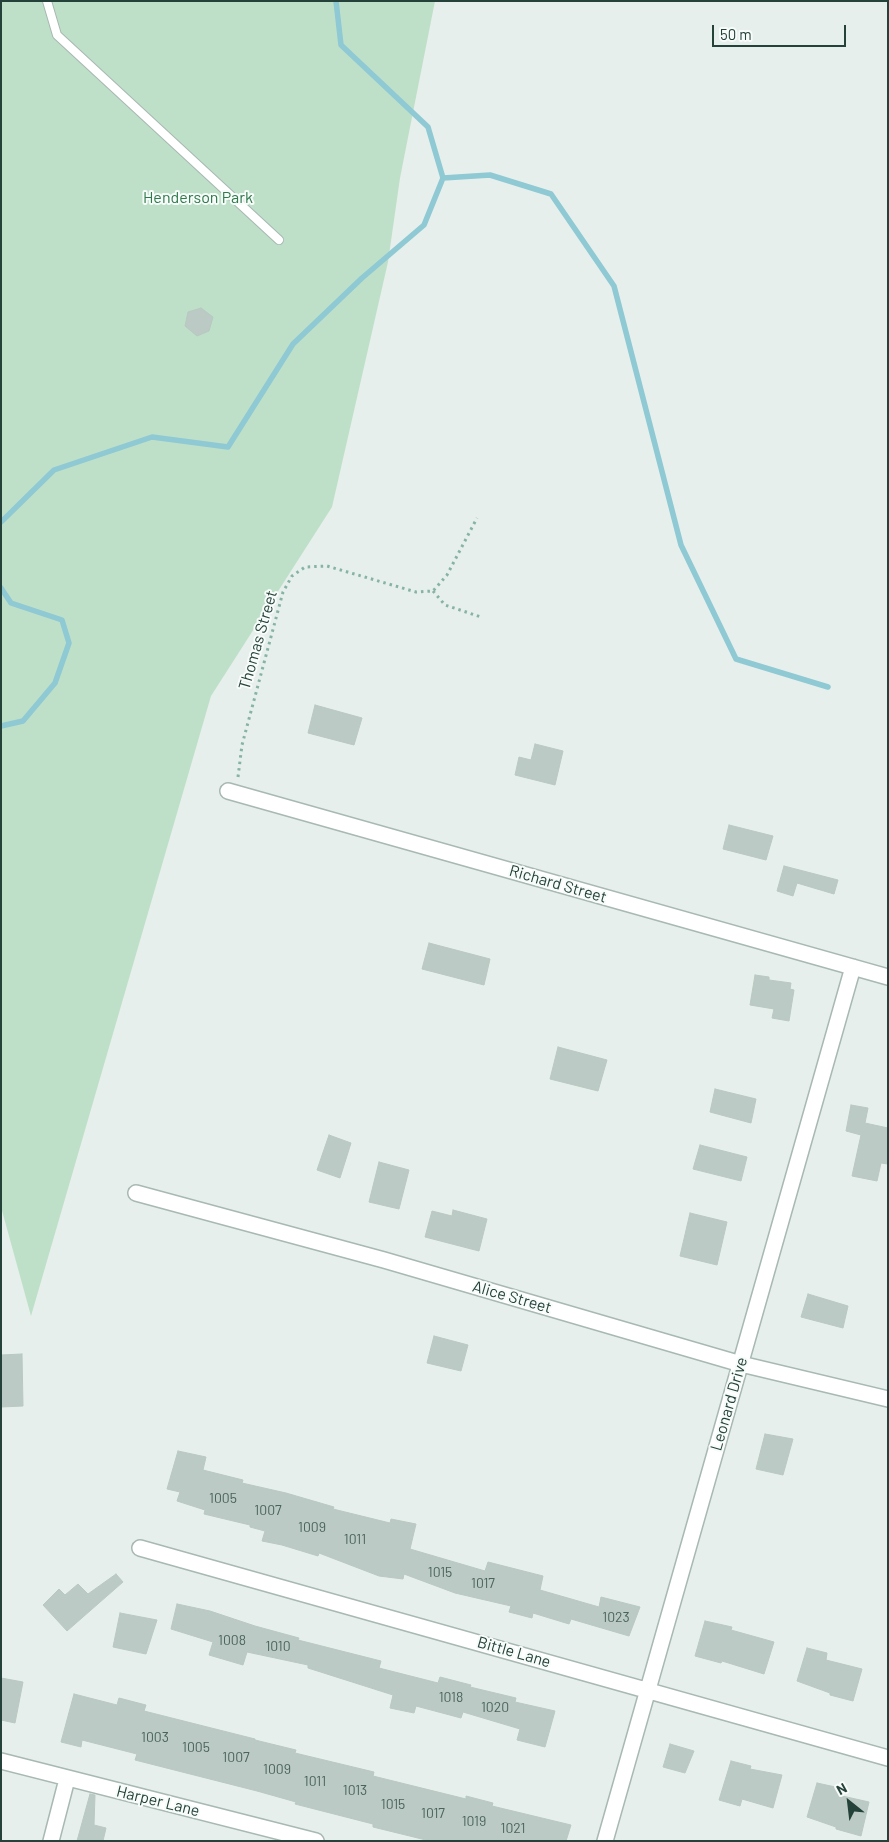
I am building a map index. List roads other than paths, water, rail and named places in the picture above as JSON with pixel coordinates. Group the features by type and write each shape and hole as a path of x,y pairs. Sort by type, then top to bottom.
{"street":[{"name":"Richard Street","path":"232,792 888,977"},
{"name":"Leonard Drive","path":"605,1841 854,967"},
{"name":"Alice Street","path":"136,1193 384,1260 741,1364 888,1399"},
{"name":"Bittle Lane","path":"140,1548 888,1758"},
{"name":"Harper Lane","path":"1,1761 316,1841"},
{"path":"51,1841 67,1779"}],"lane":[{"path":"47,1 57,35 278,240"}],"waterway":[{"path":"1,522 54,470 152,437 228,447 293,344 362,278 424,225 443,178 428,127 341,45 336,1"},
{"path":"443,178 490,175 551,194 614,286 681,545 736,659 828,687"},
{"path":"1,588 11,603 62,620 69,643 55,683 23,721 1,726"}],"park label":[{"name":"Henderson Park","path":"198,198"}]}
